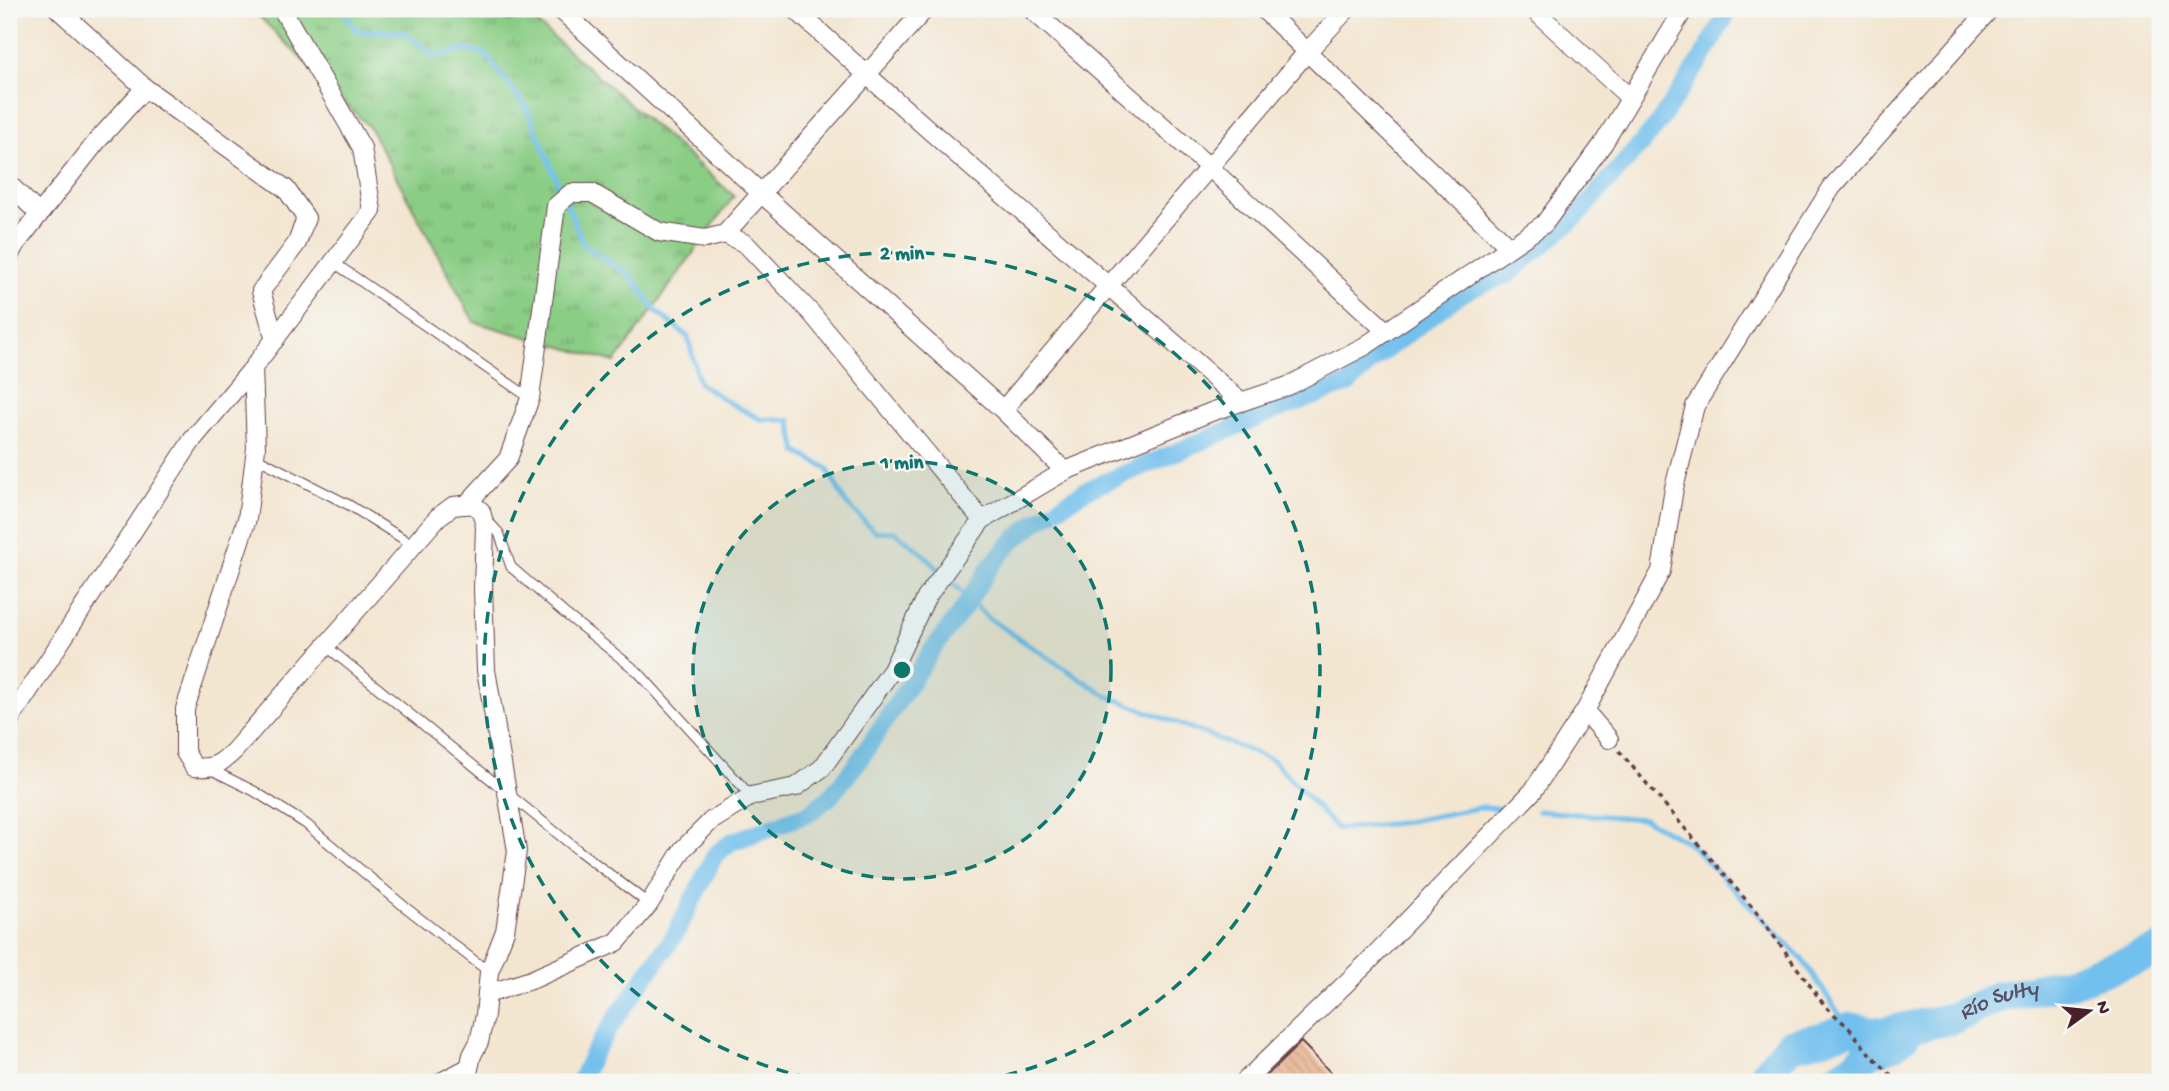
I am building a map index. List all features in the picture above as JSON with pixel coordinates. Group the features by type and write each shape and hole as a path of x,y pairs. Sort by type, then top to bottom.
{"street":[{"path":"58,9 145,88 286,188 306,218 297,243 261,291 275,340"},
{"path":"9,721 192,439 253,368 372,211 362,148 282,9"},
{"path":"504,9 514,9"},
{"path":"560,9 1003,410 1065,471"},
{"path":"795,9 866,75 1241,402"},
{"path":"466,505 508,459 530,398 556,206 571,193 592,193 659,232 705,239 725,234 925,9"},
{"path":"1031,9 1209,167 1386,331"},
{"path":"1263,9 1509,247"},
{"path":"1003,410 1307,52 1347,9"},
{"path":"1532,9 1630,98"},
{"path":"488,994 531,980 617,942 649,904 683,849 711,821 751,796 796,787 822,768 892,670 926,598 982,520 1065,471 1210,412 1288,386 1365,346 1544,224 1603,144 1684,9"},
{"path":"1244,1082 1367,963 1534,791 1585,711 1661,571 1675,488 1695,406 1832,187 1990,9"},
{"path":"9,256 98,140 145,88"},
{"path":"9,184 39,214"},
{"path":"725,234 747,244 812,314 982,520"},
{"path":"253,368 254,457 247,519 185,709 185,752 194,767 208,769 221,763 234,751 438,517 453,506 473,504 482,515 485,526 483,589 486,670 517,851 505,931 489,972 480,1042 467,1075 441,1082"},
{"path":"1585,711 1609,738"}],"lane":[{"path":"333,262 530,398"},
{"path":"254,457 349,505 413,545"},
{"path":"482,515 499,533 511,567 638,672 751,796"},
{"path":"326,646 579,851 649,904"},
{"path":"208,769 254,791 306,824 405,907 489,972"}],"path":[{"path":"1609,738 1757,913 1825,1006 1898,1082"}],"green space":[{"path":"252,9 521,9 734,196 615,362 474,322 370,128"}],"building":[{"path":"1301,1042 1340,1082 1260,1082"}],"waterway":[{"path":"341,9 357,31 403,32 435,56 465,50 485,53 526,107 584,245 631,276 656,311 688,337 699,383 760,419 790,420 797,452 827,468 845,502 874,531 895,532 920,551 988,618 1107,696 1273,760 1337,829 1399,823 1483,807 1509,809"},
{"path":"580,1082 592,1055 675,935 715,855 731,842 808,814 830,797 858,762 992,564 1014,540 1084,491 1276,410 1348,384 1374,359 1455,298 1470,289 1509,274 1577,216 1655,128 1701,60 1730,9"},
{"path":"1538,811 1644,819 1689,843 1801,958 1849,1028"},
{"name":"Río Sulty","path":"1758,1082 1790,1045 1822,1038 1849,1028 1883,1033 1954,1018 1998,997 2074,981 2160,950"},
{"name":"Río Sulty","path":"1830,1082 1850,1070 1869,1053 1894,1044 1905,1035"}]}
